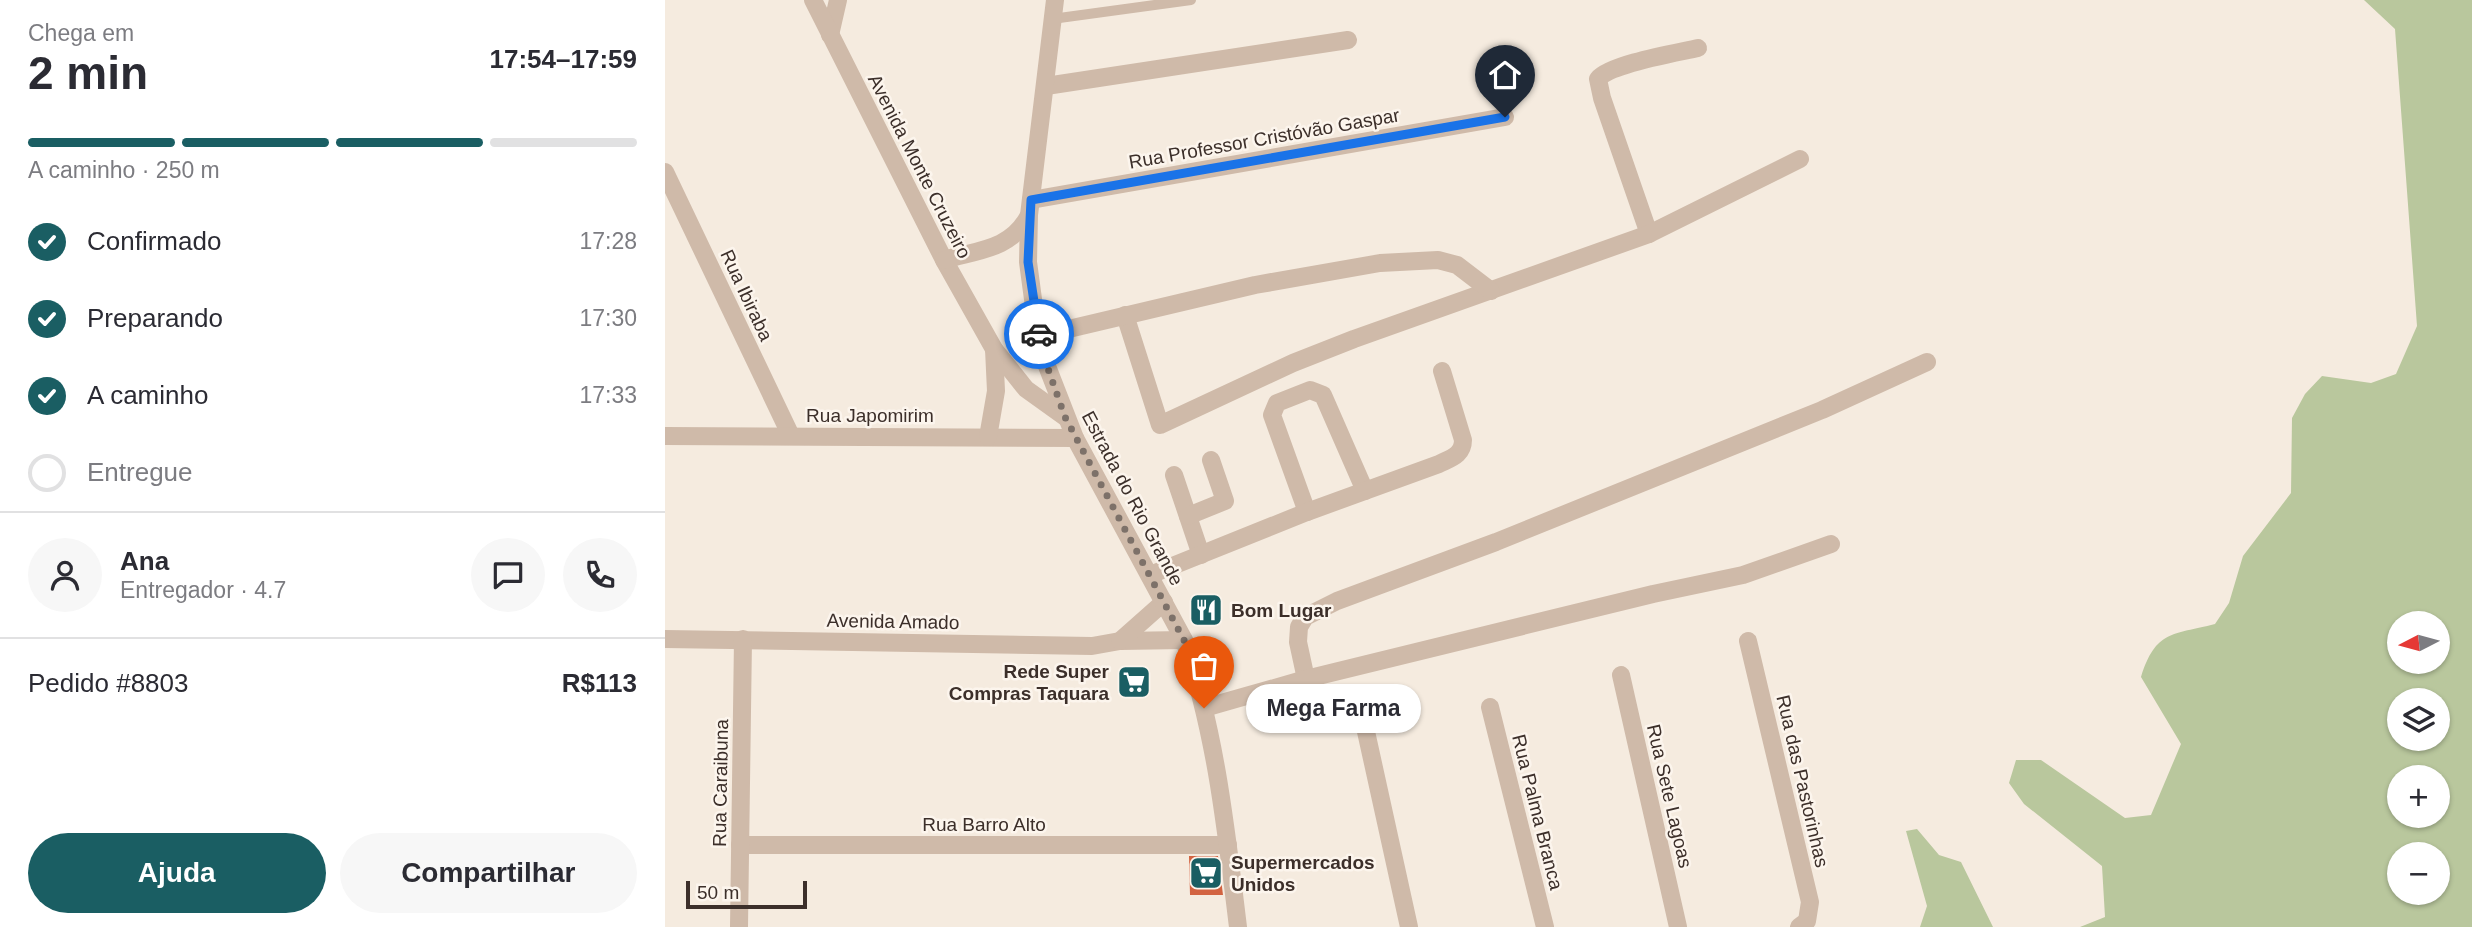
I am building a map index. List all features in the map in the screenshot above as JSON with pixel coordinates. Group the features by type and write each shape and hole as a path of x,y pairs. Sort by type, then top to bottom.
{"street":[{"name":"Avenida Monte Cruzeiro","path":"813,0 944,260 995,349 1026,388 1065,417"},
{"path":"830,36 838,0"},
{"path":"944,260 1021,241 1021,229 1030,207 1055,0"},
{"path":"1046,86 1347,40"},
{"path":"1649,234 1602,98 1598,79 1603,72 1698,48"},
{"name":"Rua Professor Cristóvão Gaspar","path":"1030,207 1505,117"},
{"path":"1125,315 1160,425 1293,363 1354,339 1649,234 1800,159"},
{"name":"Rua Ibiraba","path":"665,172 791,436"},
{"name":"Estrada do Rio Grande","path":"1021,241 1028,262 1039,336 1065,417 1184,640 1212,735 1238,927"},
{"path":"1039,336 1255,285 1380,263 1437,260 1458,265 1491,291"},
{"name":"Avenida Monte Cruzeiro","path":"988,437 996,391 995,349"},
{"path":"1306,679 1298,642 1299,628 1305,617 1337,601 1509,537 1822,410 1927,362"},
{"path":"1150,575 1459,454 1463,440 1443,371"},
{"path":"1307,512 1272,415 1277,403 1310,390 1324,395 1365,491"},
{"name":"Rua Japomirim","path":"665,436 1075,438"},
{"path":"1188,516 1225,501 1211,460"},
{"path":"1174,475 1201,555"},
{"path":"1204,708 1306,679 1653,594 1743,575 1831,544"},
{"path":"1120,641 1164,602"},
{"name":"Avenida Amado","path":"665,639 1093,646 1120,641 1184,640"},
{"name":"Rua Caraibuna","path":"739,927 743,639"},
{"name":"Rua das Pastorinhas","path":"1748,641 1810,902 1807,921 1799,927"},
{"name":"Rua Sete Lagoas","path":"1621,675 1678,927"},
{"name":"Rua Palma Branca","path":"1490,707 1545,927"},
{"path":"1365,727 1409,927"},
{"name":"Rua Barro Alto","path":"740,845 1229,845"}],"lane":[{"path":"1052,19 1191,0"}],"green space":[{"path":"2364,0 2472,0 2472,927 2080,927 2105,917 2102,866 2024,804 2009,783 2016,760 2041,760 2125,818 2151,815 2181,744 2141,677 2153,650 2167,637 2215,624 2229,603 2243,556 2291,493 2292,418 2305,394 2322,376 2371,383 2396,374 2417,326 2395,29"},
{"path":"1917,829 1939,855 1961,862 1993,927 1920,927 1927,906 1906,831"}],"building":[{"name":"Supermercados Unidos","path":"1189,856 1218,856 1223,895 1190,895"}],"way so far":[{"path":"1039,334 1065,417 1184,640 1204,708"}],"place":[{"name":"Bom Lugar","path":"1206,610"},
{"name":"Rede Super Compras Taquara","path":"1134,682"},
{"name":"Mega Farma","path":"1204,708"},
{"name":"Supermercados Unidos","path":"1206,873"}],"route":[{"path":"1039,334 1028,262 1031,200 1505,117"}]}
